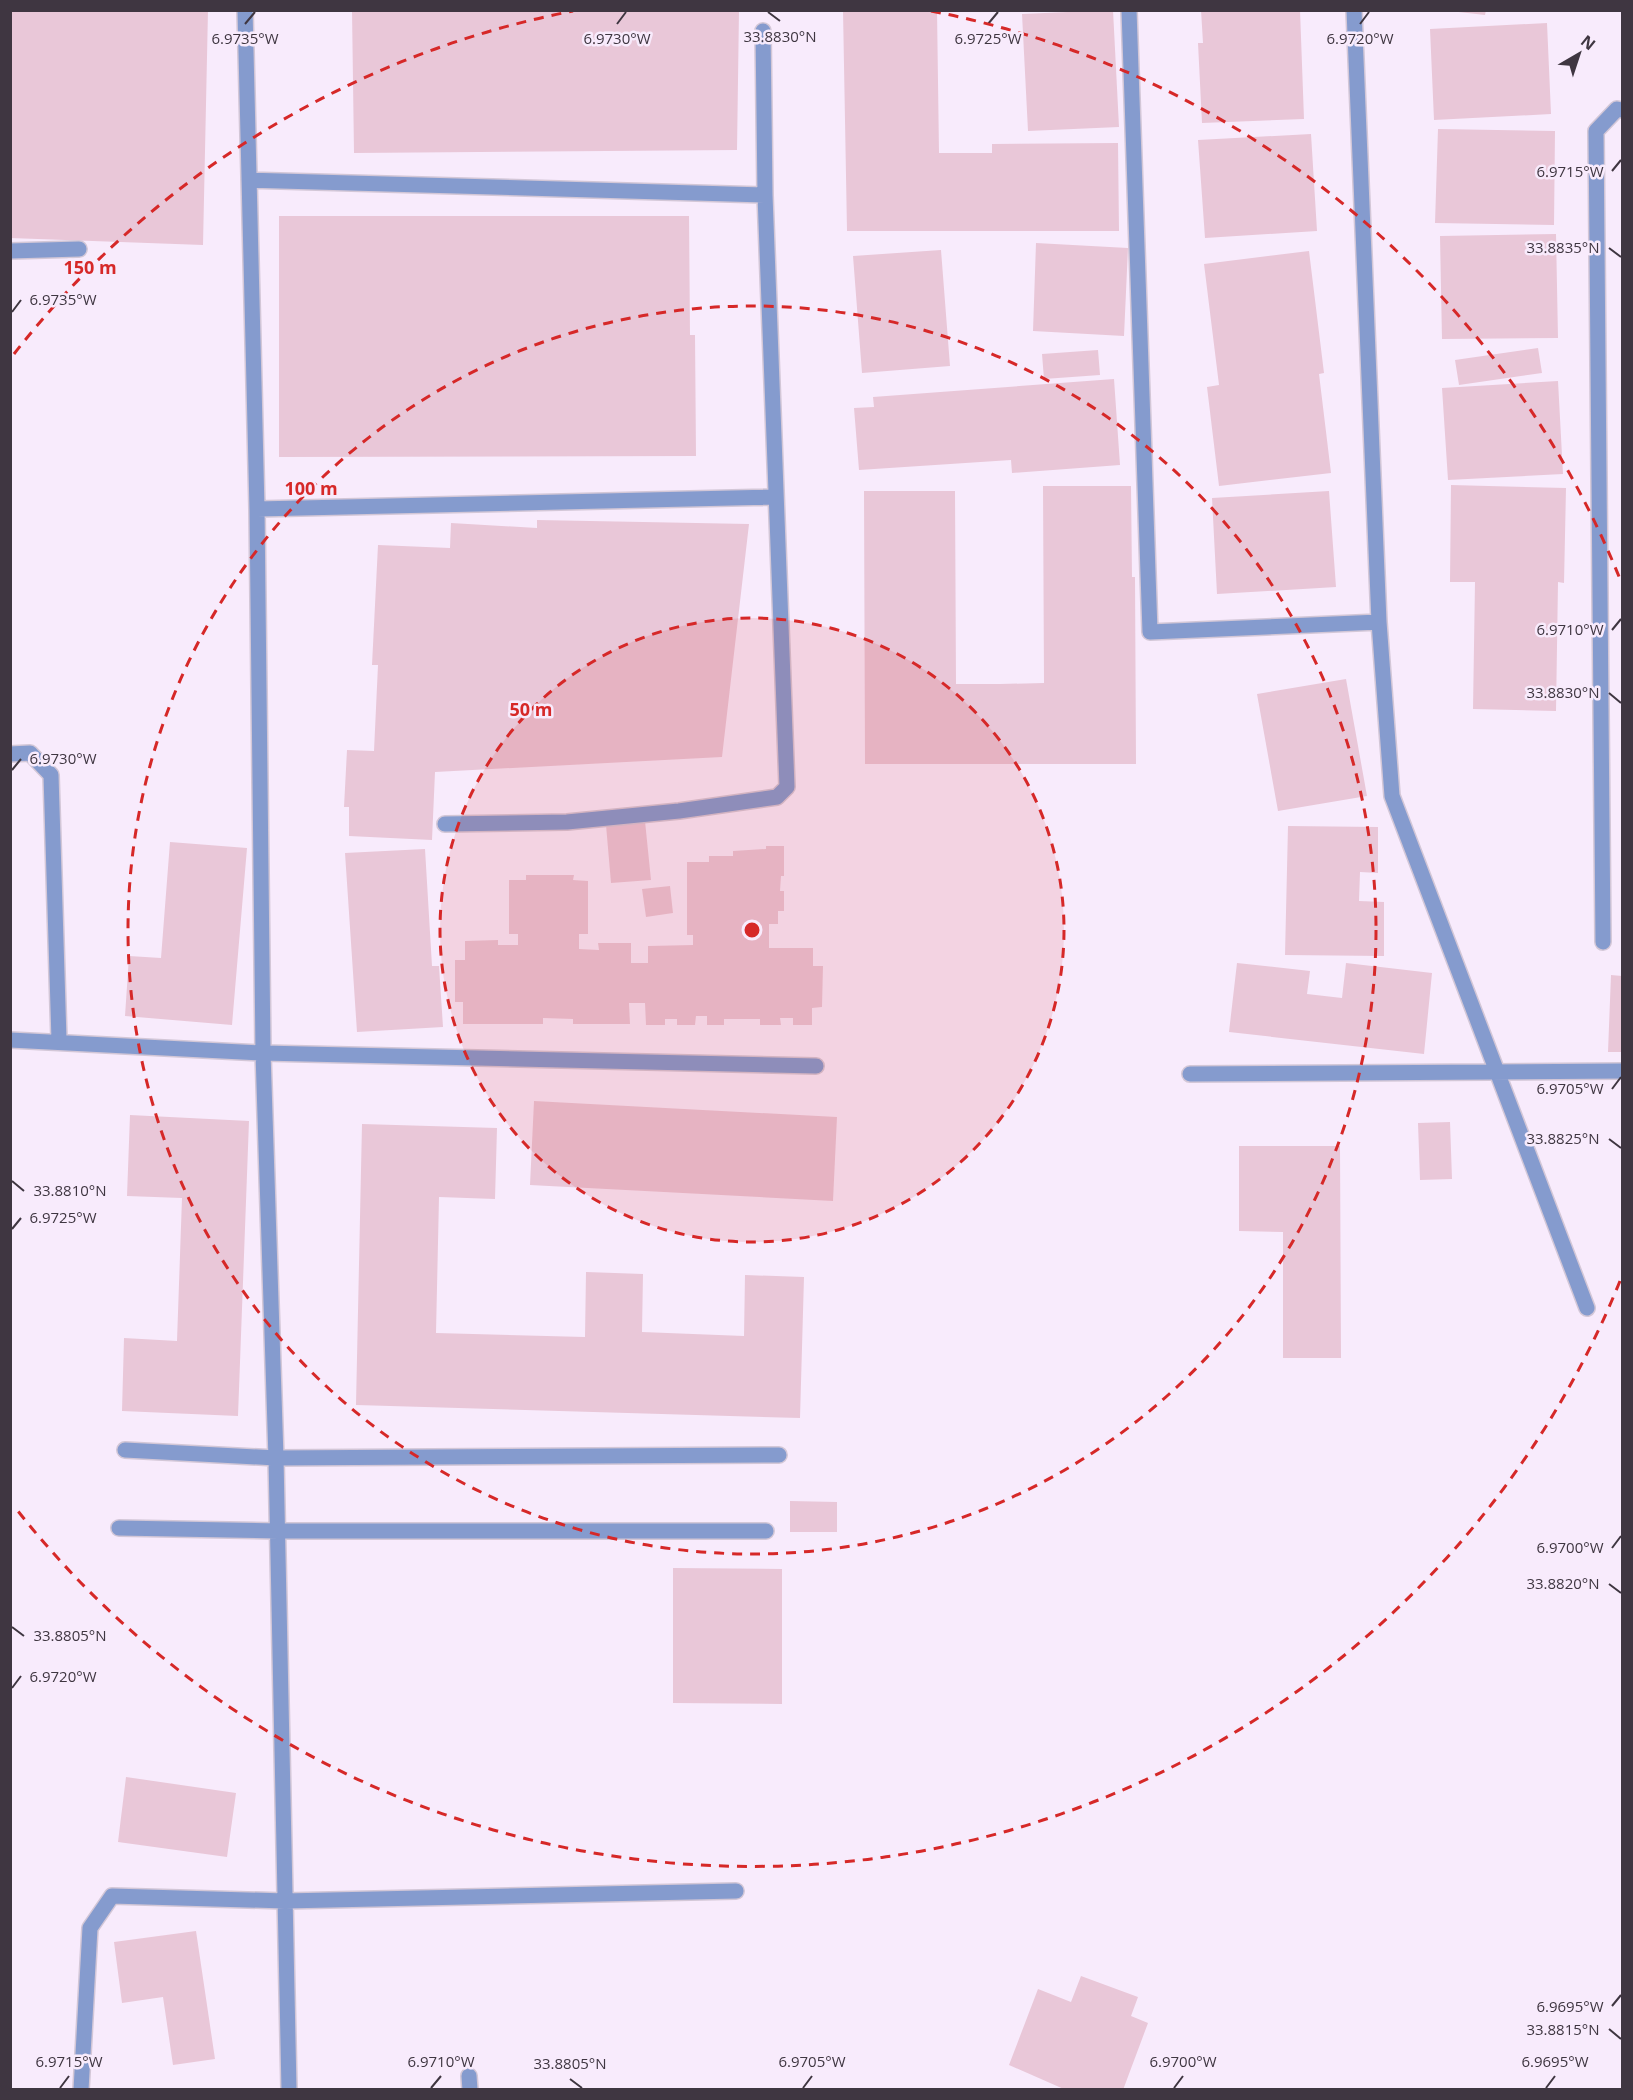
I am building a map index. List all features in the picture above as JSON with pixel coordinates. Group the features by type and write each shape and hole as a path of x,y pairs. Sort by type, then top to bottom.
{"street":[{"path":"245,10 257,509 263,1053 278,1531 289,2090"},
{"path":"1129,10 1150,632 1379,622"},
{"path":"1354,10 1379,622 1392,796 1587,1308"},
{"path":"446,824 567,822 679,811 777,797 787,787 765,195 763,31"},
{"path":"1603,942 1596,131 1617,109 1623,110"},
{"path":"249,180 765,195"},
{"path":"10,251 79,249"},
{"path":"257,509 775,497"},
{"path":"10,754 30,753 51,775 59,1040"},
{"path":"10,1040 59,1040 263,1053 816,1066"},
{"path":"1190,1074 1623,1071"},
{"path":"125,1450 276,1458 779,1455"},
{"path":"119,1528 278,1531 766,1531"},
{"path":"81,2090 90,1928 112,1896 285,1901 736,1891"}],"building":[{"path":"10,10 208,10 203,245 10,238"},
{"path":"352,10 739,10 737,150 354,153"},
{"path":"843,10 937,10 939,153 992,153 992,144 1118,143 1119,231 847,231"},
{"path":"1113,10 1119,127 1028,131 1022,14"},
{"path":"1201,10 1300,10 1304,119 1202,123 1198,43 1203,43"},
{"path":"1441,10 1486,10 1485,15"},
{"path":"1547,23 1551,114 1434,120 1430,29"},
{"path":"1438,129 1555,131 1554,225 1435,223"},
{"path":"1311,134 1317,231 1205,238 1198,140"},
{"path":"279,216 689,216 690,335 695,335 696,456 279,457"},
{"path":"1556,234 1558,338 1442,339 1440,236"},
{"path":"1036,243 1128,248 1124,336 1033,331"},
{"path":"941,250 950,366 862,373 853,256"},
{"path":"1309,251 1324,373 1319,374 1331,473 1219,486 1207,387 1219,385 1204,264"},
{"path":"1538,348 1542,373 1459,385 1455,360"},
{"path":"1098,350 1100,375 1044,379 1042,354"},
{"path":"1114,379 1120,465 1012,473 1011,460 859,470 854,408 874,407 873,397"},
{"path":"1558,381 1563,474 1448,480 1442,388"},
{"path":"1451,485 1566,488 1564,583 1558,582 1556,711 1473,709 1475,582 1450,582"},
{"path":"1043,486 1131,486 1132,577 1135,577 1136,764 865,764 864,491 955,491 956,684 1044,683"},
{"path":"1329,491 1336,587 1217,594 1212,498"},
{"path":"537,520 749,524 722,757 435,772 432,840 349,836 349,807 344,807 347,750 374,751 378,665 372,665 378,545 450,548 451,523 537,528"},
{"path":"1346,679 1367,796 1278,811 1257,694"},
{"path":"645,821 651,880 611,883 606,825"},
{"path":"1288,826 1378,827 1378,873 1360,872 1359,901 1384,902 1384,956 1285,955"},
{"path":"170,842 247,848 232,1025 125,1016 129,956 161,958"},
{"path":"766,846 784,846 784,876 781,876 780,891 784,891 784,911 778,911 778,924 769,924 769,948 813,948 813,966 823,966 822,1007 812,1008 812,1025 793,1025 793,1018 780,1018 781,1025 760,1025 760,1019 724,1019 724,1025 707,1025 707,1016 696,1016 695,1025 677,1025 677,1019 665,1019 665,1025 646,1025 645,1003 629,1003 630,1024 573,1024 573,1019 543,1018 543,1024 463,1024 463,1002 455,1002 455,960 465,960 465,941 498,940 498,945 518,945 518,934 509,934 509,880 526,880 526,875 574,875 573,880 588,881 588,934 579,934 579,949 599,950 598,943 631,943 631,963 648,963 648,946 693,945 693,935 687,935 687,862 709,862 709,856 733,856 733,851 766,849"},
{"path":"425,849 432,966 439,966 443,1027 357,1032 345,853"},
{"path":"670,886 673,913 646,917 642,889"},
{"path":"1237,963 1310,971 1307,994 1342,998 1346,963 1432,973 1424,1054 1229,1032"},
{"path":"1611,975 1622,976 1622,1052 1608,1052"},
{"path":"534,1101 837,1117 833,1201 530,1185"},
{"path":"130,1115 249,1121 238,1416 122,1411 124,1338 177,1341 182,1198 127,1196"},
{"path":"1450,1122 1452,1179 1420,1180 1418,1123"},
{"path":"362,1124 497,1128 495,1199 439,1197 436,1333 585,1337 586,1272 643,1274 642,1332 744,1336 745,1275 804,1277 800,1418 356,1405"},
{"path":"1239,1146 1340,1146 1341,1358 1283,1358 1283,1232 1239,1231"},
{"path":"790,1501 837,1502 837,1532 790,1532"},
{"path":"673,1568 782,1569 782,1704 673,1703"},
{"path":"126,1777 236,1793 227,1857 118,1842"},
{"path":"196,1931 215,2059 173,2065 163,1997 122,2003 114,1942"},
{"path":"1081,1976 1138,1997 1131,2016 1148,2023 1123,2090 1066,2090 1009,2065 1038,1989 1071,2002"}]}
